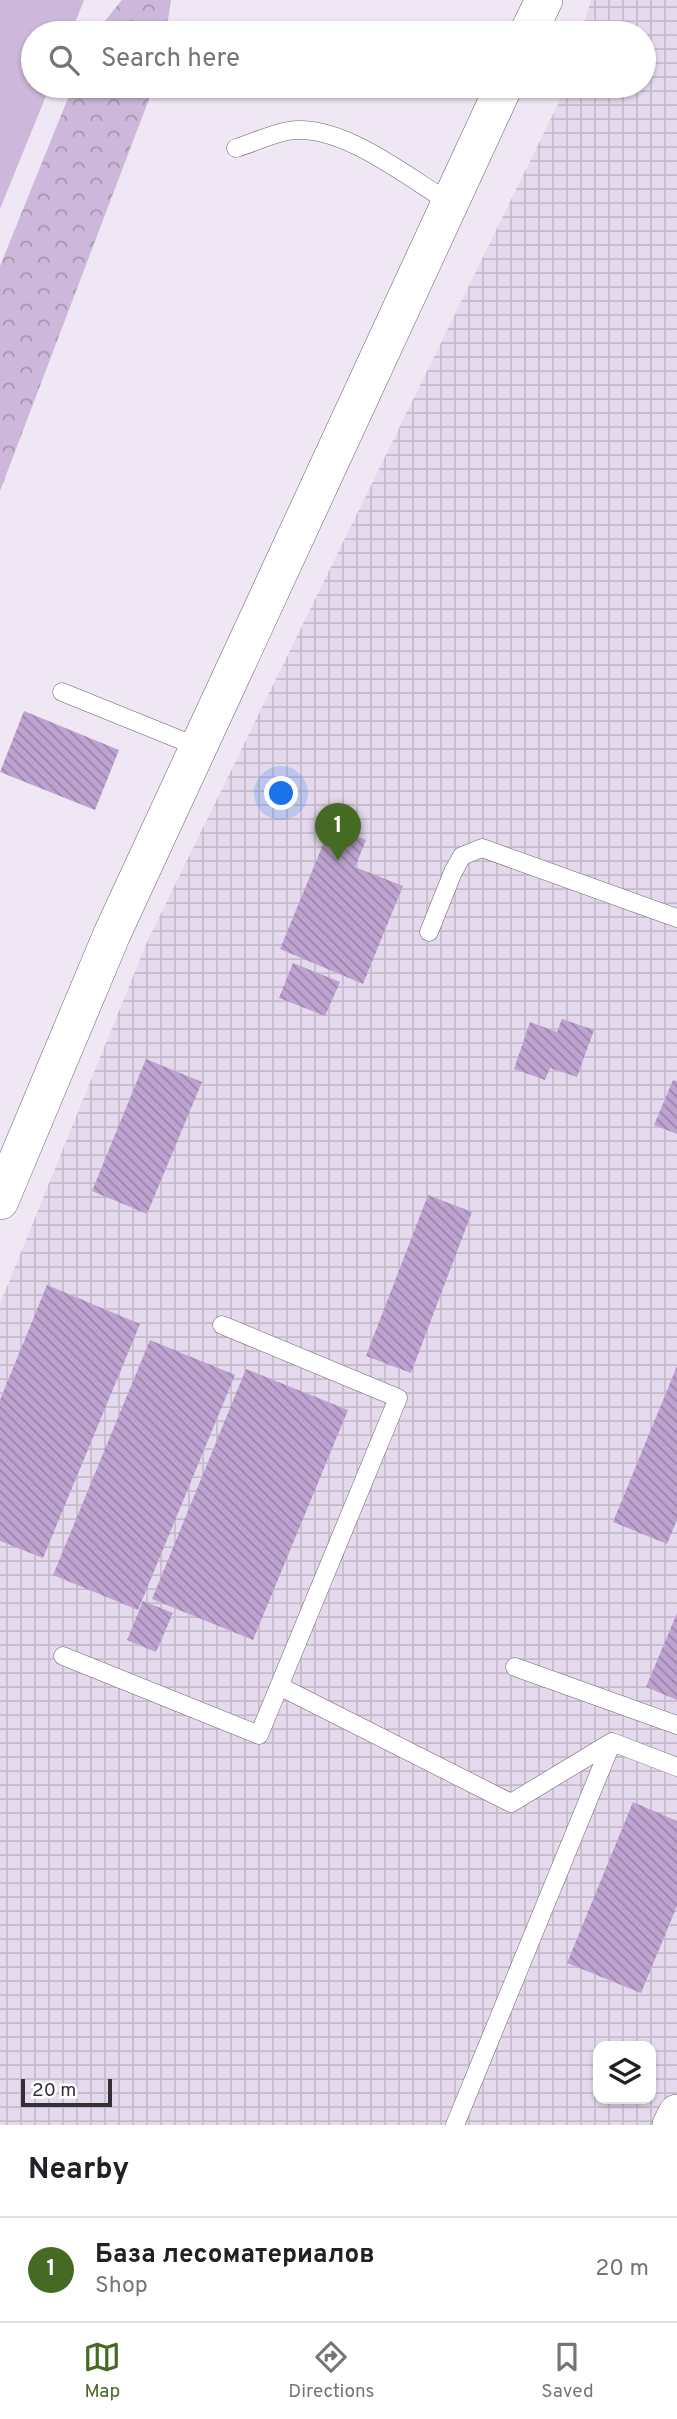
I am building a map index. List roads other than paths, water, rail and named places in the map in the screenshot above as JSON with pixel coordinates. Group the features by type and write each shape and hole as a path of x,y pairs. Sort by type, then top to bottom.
{"street":[{"path":"534,21 544,0"},
{"path":"0,1201 112,934 498,98"},
{"path":"671,2125 677,2113"}],"lane":[{"path":"236,148 290,131 322,133 363,149 450,203"},
{"path":"62,692 198,747"},
{"path":"429,932 462,856 482,848 677,918"},
{"path":"63,1656 259,1735 398,1398 222,1325"},
{"path":"515,1667 677,1725"},
{"path":"279,1686 511,1803 612,1742"},
{"path":"612,1742 677,1767"},
{"path":"455,2125 612,1742"}],"place":[{"name":"База лесоматериалов","path":"338,861"}]}
